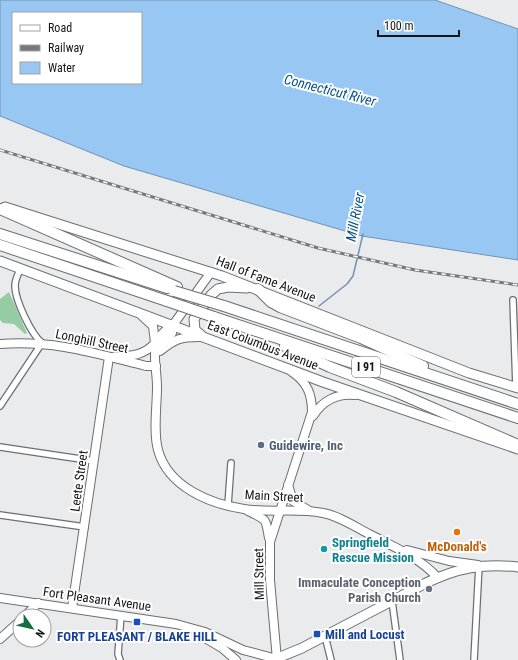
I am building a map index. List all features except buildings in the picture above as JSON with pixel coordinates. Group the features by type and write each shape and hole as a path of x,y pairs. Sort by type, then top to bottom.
{"highway":[{"path":"0,208 176,289"},
{"path":"0,234 176,289"},
{"name":"I 91","path":"0,245 53,264 518,418"},
{"path":"0,250 53,264"},
{"name":"I 91","path":"176,289 518,404"},
{"path":"258,289 271,302 280,307 371,342 465,386"},
{"path":"253,330 319,363 396,392 518,445"}],"main road":[{"name":"Hall of Fame Avenue","path":"0,208 211,272 258,289 460,369 517,388"},
{"name":"East Columbus Avenue","path":"0,261 360,395 518,449"},
{"name":"Main Street","path":"211,272 173,325 164,330 155,344 153,353 156,366 158,448 162,461 171,474 184,487 199,495 228,505 244,509 315,512 338,517 393,546 425,566 438,578 479,565"},
{"path":"204,337 195,330 194,319 213,293 225,287 258,289"},
{"path":"109,356 131,356 150,349 155,344 154,330 151,322 129,308"},
{"name":"Main Street","path":"156,366 160,351 172,333 173,325"},
{"path":"160,351 173,340 182,337 204,337"},
{"name":"Longhill Street","path":"0,344 42,343 80,348 146,366 156,366"},
{"name":"Leete Street","path":"72,608 109,356"},
{"name":"Mill Street","path":"276,660 270,580 270,542 279,510 310,422 312,412 312,403 308,387 298,376 286,368"},
{"name":"Mill Street","path":"310,422 318,409 333,397 348,394 360,395"},
{"path":"288,485 290,495 294,502 315,512"},
{"path":"244,509 265,520 269,528 270,542"},
{"name":"Main Street","path":"393,546 441,559 479,565 518,567"},
{"path":"276,660 438,578"},
{"name":"Fort Pleasant Avenue","path":"0,598 176,624 205,632 243,650 276,660"},
{"path":"33,608 38,603"},
{"path":"0,639 12,628"},
{"name":"Fort Pleasant Avenue","path":"189,628 222,648 236,660"}],"street":[{"path":"0,406 42,343 35,336 17,298 15,282 21,268"},
{"path":"513,300 516,338 517,388"},
{"path":"0,447 94,461"},
{"path":"228,505 231,463"},
{"path":"0,515 85,527"},
{"path":"474,660 479,565"},
{"path":"392,601 400,660"},
{"path":"120,660 118,654 121,615"},
{"path":"325,636 331,660"}],"green space":[{"path":"9,292 27,333 25,334 14,324 3,323 0,320 0,299"}],"water":[{"name":"Connecticut River","path":"0,0 435,0 518,29 518,260 362,236 124,166 0,116"}],"waterway":[{"name":"Mill River","path":"319,306 347,284 353,276 363,234"}],"railway":[{"path":"0,150 318,248 415,270 518,285"}],"place":[{"name":"Guidewire, Inc","path":"261,445"},
{"name":"McDonald's","path":"457,532"},
{"name":"Springfield Rescue Mission","path":"324,549"},
{"name":"Immaculate Conception Parish Church","path":"429,589"},
{"name":"FORT PLEASANT / BLAKE HILL","path":"137,622"},
{"name":"Mill and Locust","path":"317,634"}]}
